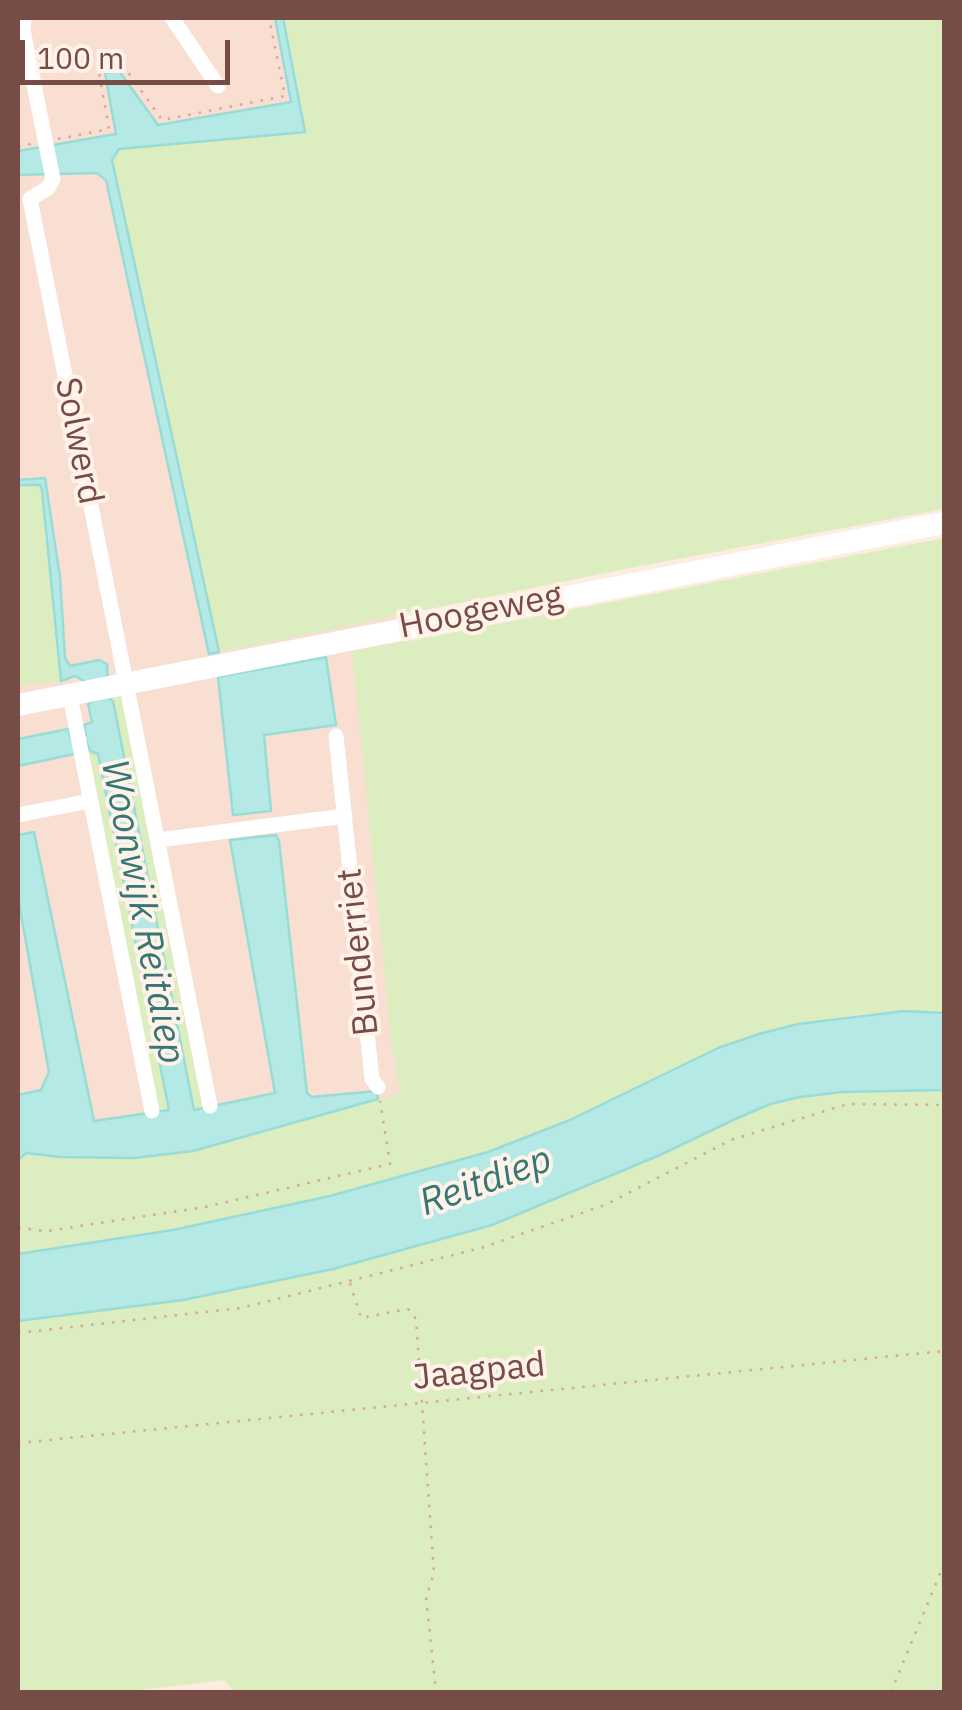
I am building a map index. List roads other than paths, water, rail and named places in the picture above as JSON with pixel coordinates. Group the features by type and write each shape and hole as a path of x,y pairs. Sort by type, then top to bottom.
{"street":[{"path":"24,18 23,30 52,179 48,188 24,196"},
{"path":"172,18 221,91"},
{"name":"Solwerd","path":"24,196 120,685"},
{"name":"Hoogeweg","path":"18,705 75,703 120,685 944,523"},
{"path":"120,685 158,840 210,1106"},
{"path":"75,703 90,801 152,1111"},
{"name":"Bunderriet","path":"336,736 372,1079 378,1087"},
{"path":"18,815 90,801"},
{"name":"Bunderriet","path":"158,840 345,816"}],"water":[{"path":"275,18 283,18 305,132 119,149 112,160 219,652 209,654 106,180 97,173 18,175 18,151 116,134 105,73 119,71 158,125 291,102"},
{"name":"Woonwijk Reitdiep","path":"45,478 60,577 65,658 70,666 99,660 107,664 109,698 113,701 194,1110 275,1093 230,840 276,835 307,1093 312,1097 376,1091 378,1099 193,1151 134,1158 26,1153 18,1160 18,1095 41,1090 49,1072 18,897 18,835 34,832 94,1121 169,1110 98,754 90,751 86,740 74,754 18,766 18,739 68,729 71,739 86,736 84,725 92,722 88,704 93,701 86,682 75,676 61,681 42,490 40,485 18,485 18,480"},
{"path":"326,657 336,725 264,735 271,811 233,815 218,677"},
{"name":"Reitdiep","path":"904,1011 944,1013 944,1090 842,1092 770,1104 492,1225 333,1269 183,1300 18,1321 18,1254 173,1230 330,1196 488,1152 570,1120 718,1048 759,1034 798,1024"}]}
